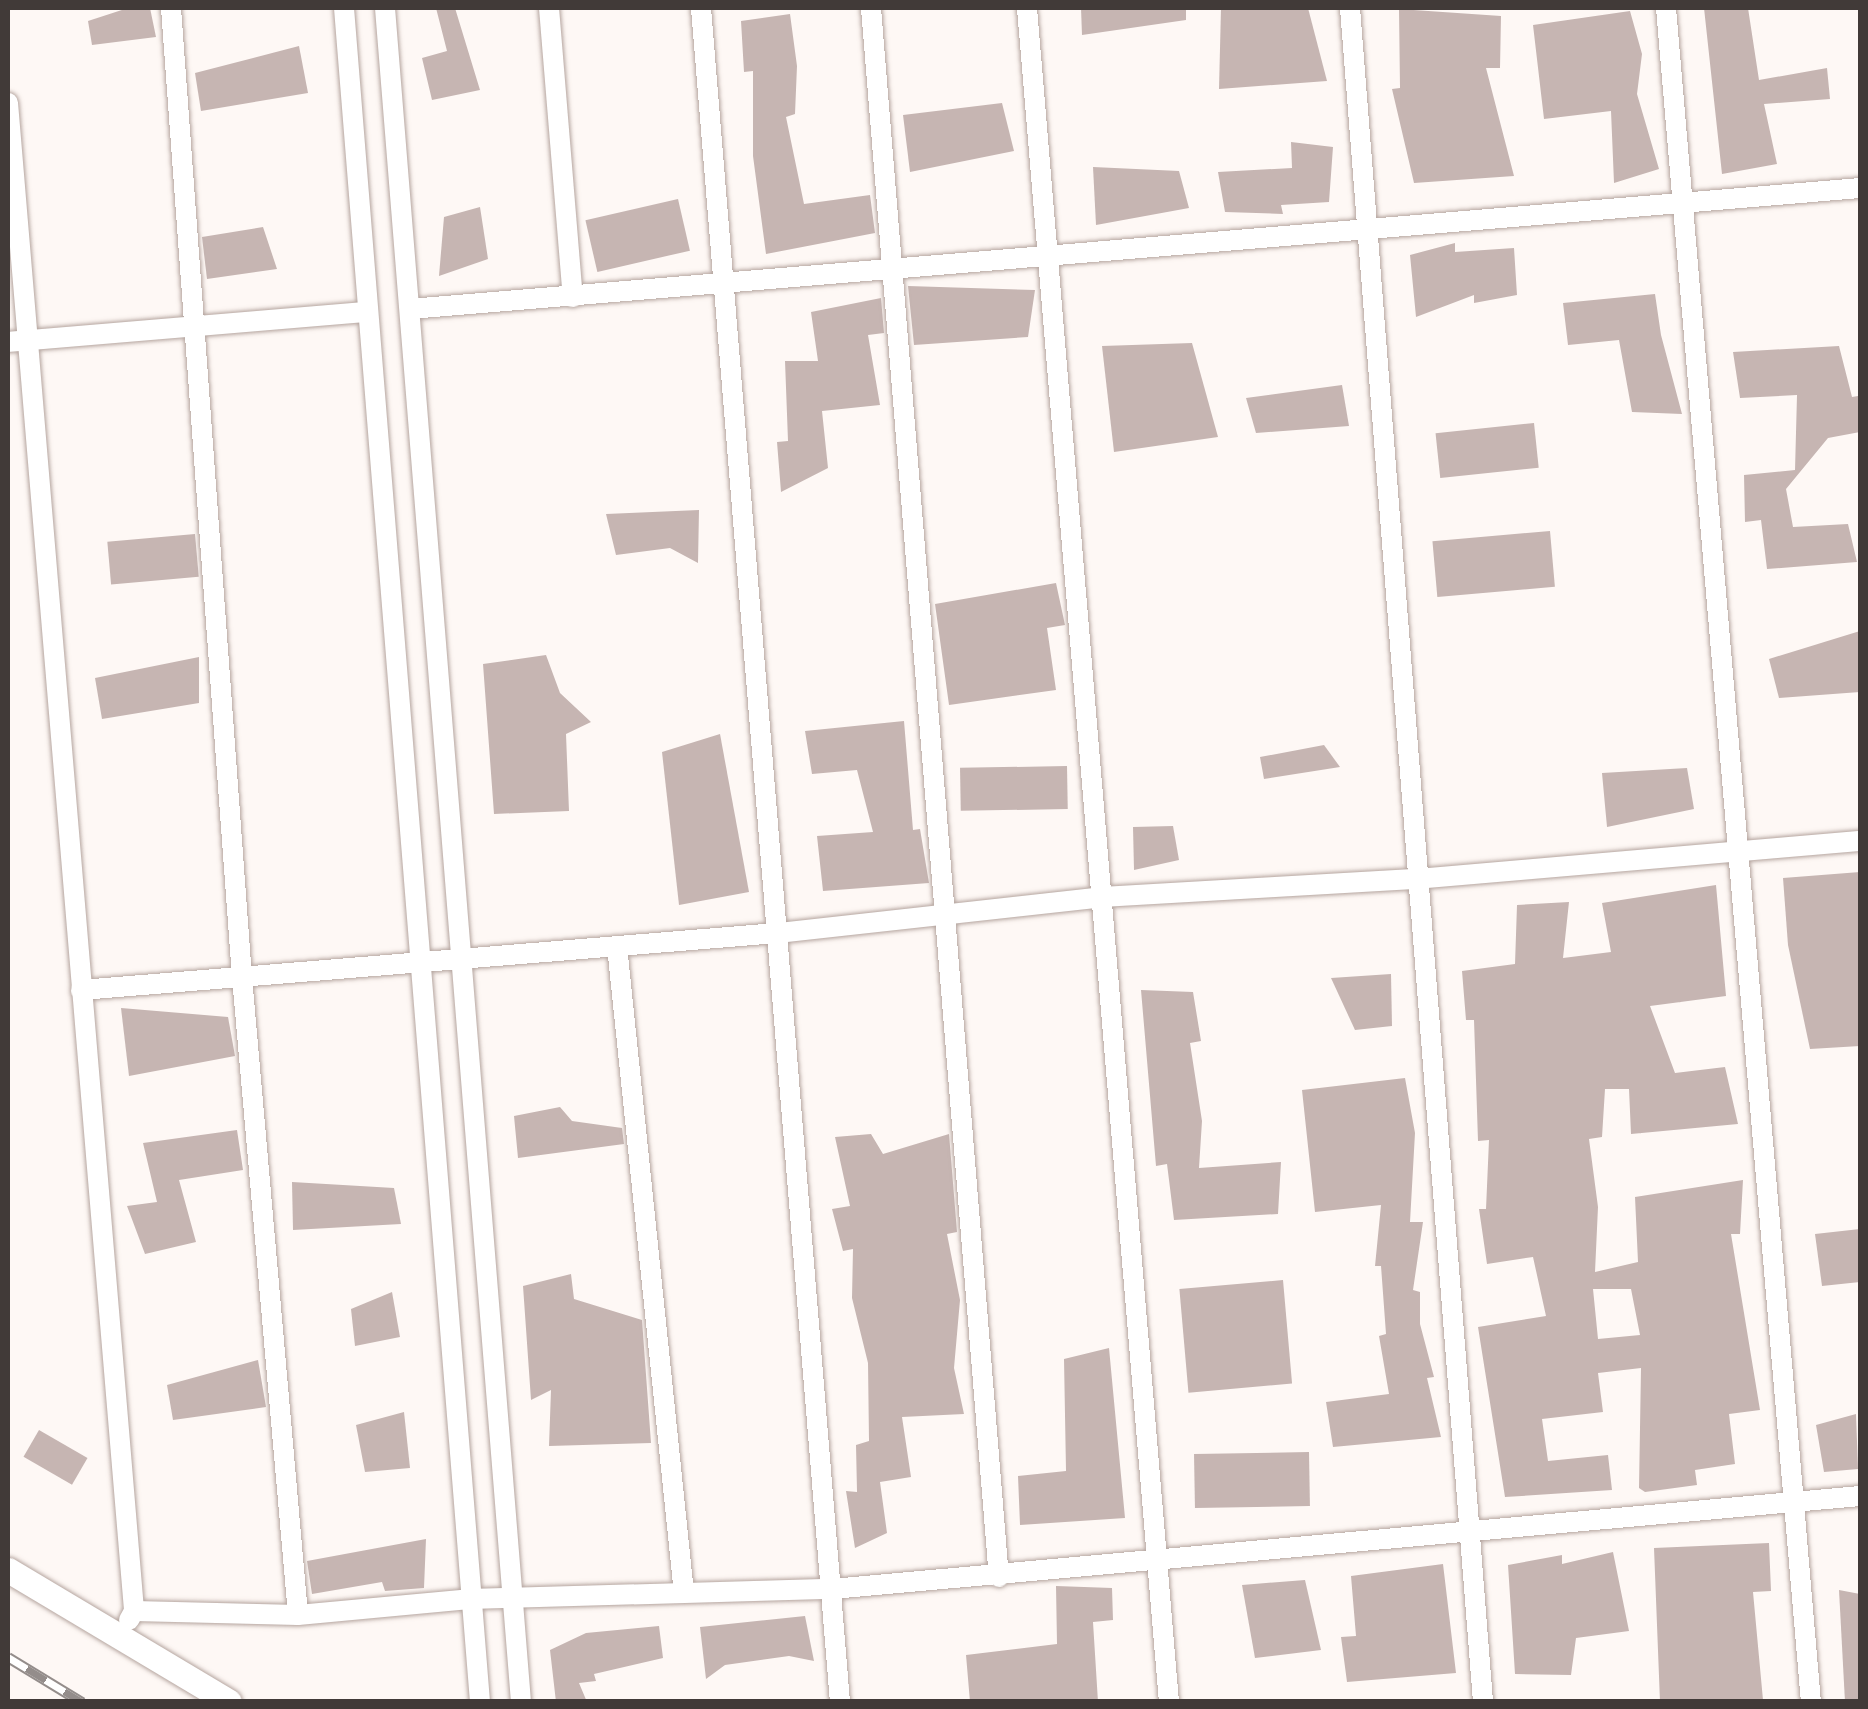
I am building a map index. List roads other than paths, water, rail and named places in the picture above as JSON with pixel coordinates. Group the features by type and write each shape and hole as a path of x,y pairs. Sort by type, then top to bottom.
{"street":[{"path":"170,8 242,977 298,1615"},
{"path":"344,8 422,963 468,1599 480,1702"},
{"path":"384,8 466,959 521,1702"},
{"path":"549,8 573,297"},
{"path":"701,8 840,1702"},
{"path":"871,8 889,273 948,914 999,1577"},
{"path":"1027,8 1169,1702"},
{"path":"1350,8 1483,1702"},
{"path":"1666,8 1811,1702"},
{"path":"8,104 16,341 81,990 134,1611 120,1635"},
{"path":"410,308 722,287 1860,188"},
{"path":"16,341 367,312"},
{"path":"81,990 778,933 1102,898 1416,880 1860,841"},
{"path":"618,946 684,1593"},
{"path":"134,1611 298,1615 468,1599 832,1589 999,1577 1158,1558 1860,1496"},
{"path":"8,1570 230,1702"}],"railway":[{"path":"8,1657 82,1702"}]}
